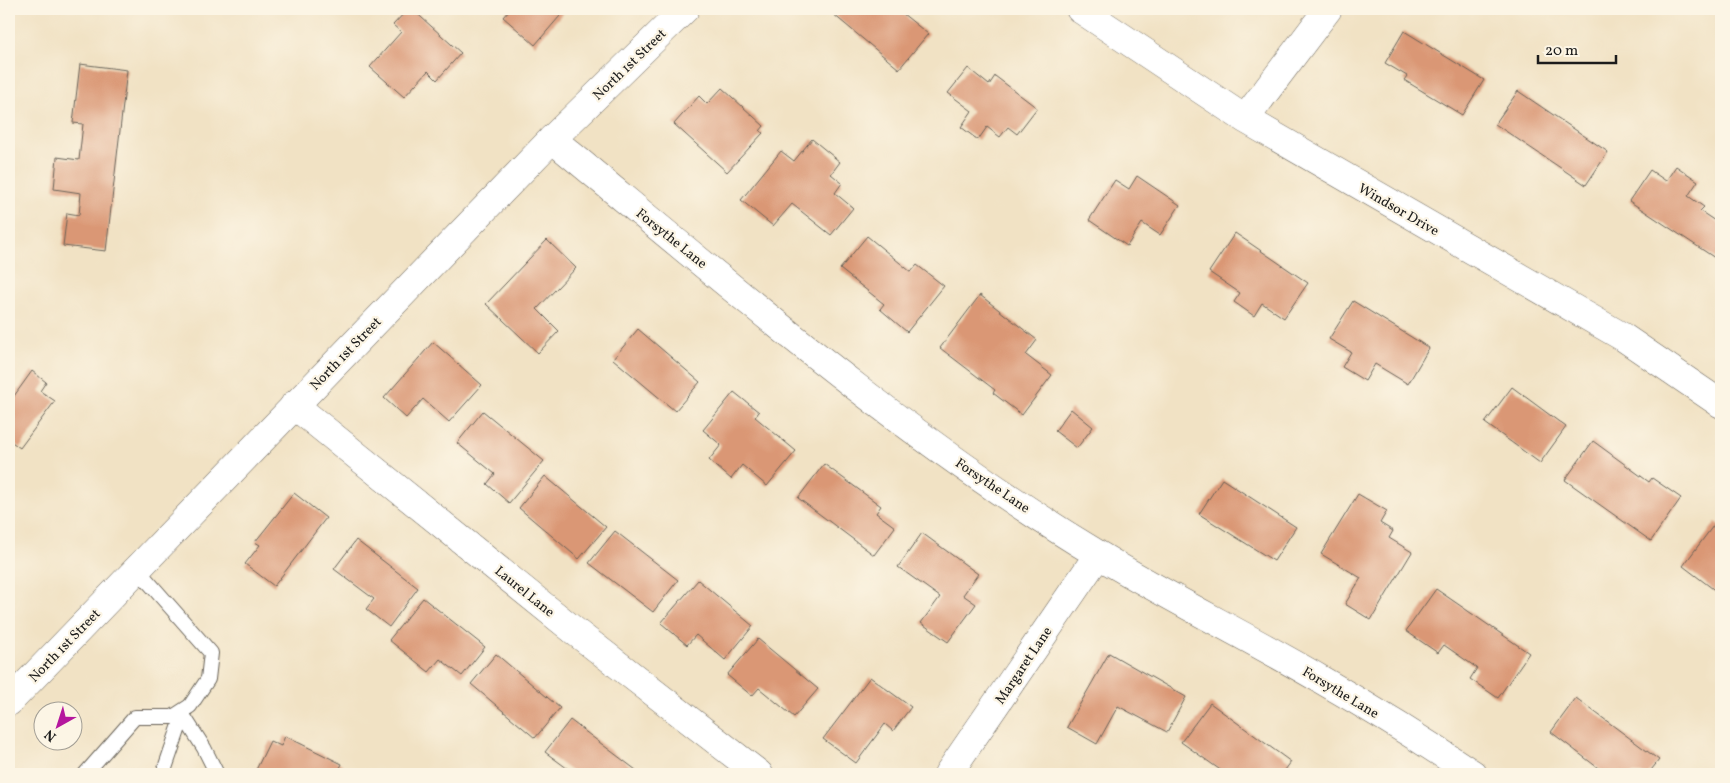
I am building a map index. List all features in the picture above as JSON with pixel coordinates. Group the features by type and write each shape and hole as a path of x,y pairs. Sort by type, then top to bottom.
{"street":[{"name":"North 1st Street","path":"9,702 552,139 685,9"},
{"name":"Windsor Drive","path":"1080,9 1245,119 1623,338 1721,404"},
{"path":"1245,119 1328,9"},
{"name":"Forsythe Lane","path":"552,139 808,350 968,469 1098,555 1320,679 1474,774"},
{"name":"Laurel Lane","path":"294,405 577,633 759,774"},
{"name":"Margaret Lane","path":"948,774 1098,555"}],"lane":[{"path":"85,774 135,717 173,717 182,714 190,706 208,679 211,654 137,569"},
{"path":"163,774 182,714"},
{"path":"182,714 204,748 217,774"}],"building":[{"path":"408,9 412,9 461,53 437,80 428,71 404,97 370,67 401,32 393,25"},
{"path":"510,9 566,9 535,45 503,17"},
{"path":"827,9 897,9 928,34 899,69"},
{"path":"1404,31 1484,80 1462,115 1404,80 1407,76 1385,63"},
{"path":"80,64 127,70 106,251 63,246 67,213 79,215 81,193 54,189 57,157 79,160 83,124 73,123"},
{"path":"968,68 989,85 995,76 1037,108 1017,134 1008,127 1000,137 987,127 978,140 961,127 972,111 948,93"},
{"path":"722,88 764,126 760,131 763,133 727,172 674,124 699,96 707,104"},
{"path":"1518,91 1608,152 1586,185 1495,124"},
{"path":"812,139 840,162 831,174 842,183 835,193 853,208 831,235 792,204 773,226 741,200 781,151 794,161"},
{"path":"1676,166 1698,181 1688,196 1704,207 1700,211 1721,225 1721,255 1718,260 1629,201 1650,170 1666,181"},
{"path":"1137,176 1180,205 1160,235 1142,223 1127,246 1089,220 1115,180 1129,189"},
{"path":"1235,233 1308,283 1284,318 1262,303 1254,316 1234,302 1240,293 1209,272"},
{"path":"867,236 911,272 917,265 944,286 907,332 880,309 884,304 840,269"},
{"path":"547,240 576,268 537,309 559,331 538,353 486,304"},
{"path":"980,295 1037,340 1026,355 1052,375 1022,415 993,393 995,390 940,348"},
{"path":"1353,301 1429,348 1408,384 1375,364 1365,381 1342,367 1351,352 1329,339"},
{"path":"638,329 700,382 675,411 613,359"},
{"path":"433,342 482,385 449,422 423,399 406,418 384,398"},
{"path":"32,371 46,382 40,391 55,401 20,448 9,440 9,403"},
{"path":"1512,387 1566,427 1540,463 1485,423"},
{"path":"734,392 759,412 755,417 796,451 767,486 742,465 731,479 709,460 721,445 703,430"},
{"path":"1071,409 1093,427 1077,448 1055,431"},
{"path":"483,411 544,461 509,503 487,484 495,474 457,443"},
{"path":"1593,441 1649,482 1652,478 1681,498 1651,541 1565,480"},
{"path":"824,464 881,506 876,513 895,527 874,555 798,498"},
{"path":"545,476 606,527 579,559 519,508"},
{"path":"1222,479 1296,527 1274,561 1199,514"},
{"path":"294,493 326,518 274,586 245,564 260,545 255,542"},
{"path":"1358,494 1387,511 1380,523 1393,531 1389,538 1412,552 1371,620 1345,604 1361,578 1321,554"},
{"path":"1716,522 1721,526 1721,595 1683,566"},
{"path":"615,531 678,580 653,612 589,563"},
{"path":"922,533 978,574 963,595 976,604 948,642 921,623 940,597 898,567"},
{"path":"356,540 418,588 389,627 366,609 374,599 334,569"},
{"path":"698,580 753,626 725,660 696,635 687,645 661,623"},
{"path":"1436,589 1529,653 1498,698 1470,679 1477,668 1444,645 1438,653 1406,631"},
{"path":"423,598 485,647 462,676 440,659 429,672 389,640"},
{"path":"758,639 818,689 794,717 759,688 752,696 727,675"},
{"path":"1109,653 1186,697 1167,732 1118,706 1097,744 1067,727"},
{"path":"496,654 560,708 535,738 471,684"},
{"path":"870,677 911,707 893,731 885,724 856,763 823,739"},
{"path":"1576,698 1659,760 1648,774 1606,774 1551,732"},
{"path":"1210,703 1291,762 1282,774 1226,774 1181,742"},
{"path":"570,720 636,770 632,774 575,774 545,752"},
{"path":"285,736 342,764 337,774 254,774 270,741 281,746"}]}
